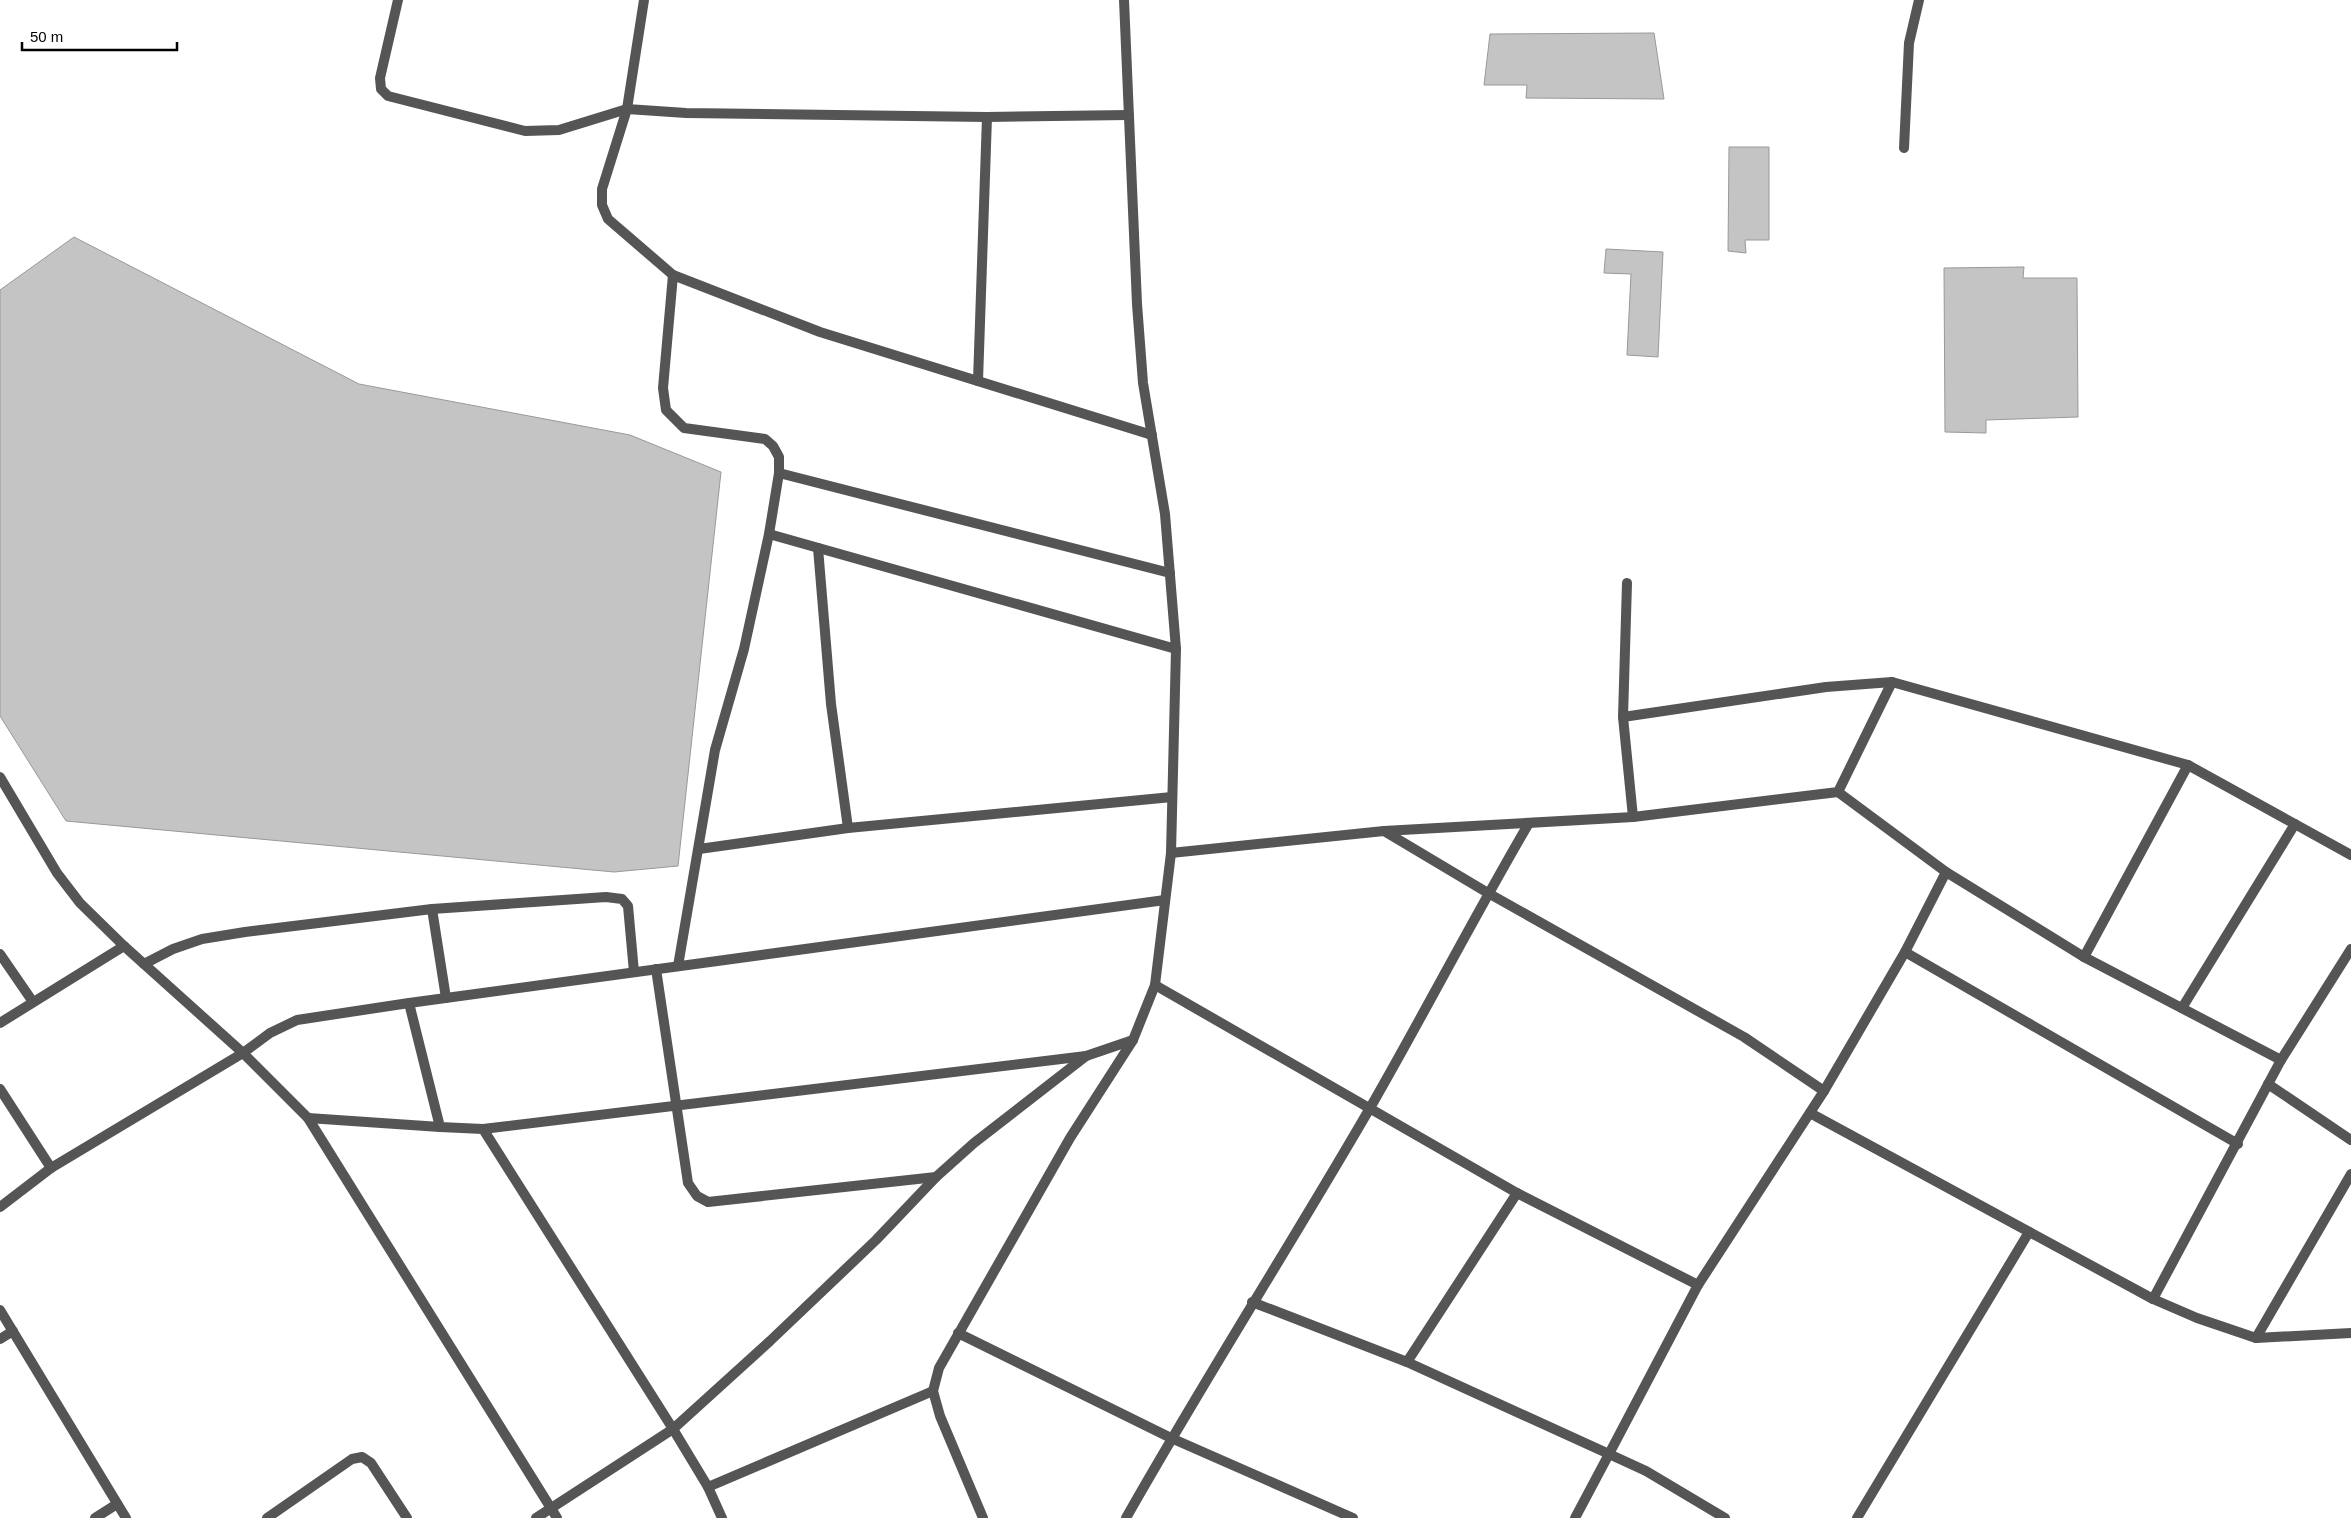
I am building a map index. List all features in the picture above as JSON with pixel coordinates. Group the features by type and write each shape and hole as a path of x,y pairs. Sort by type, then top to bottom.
{"street":[{"path":"398,0 380,78 381,89 388,96 525,131 559,130 627,109 686,113 987,116 1129,115"},
{"path":"644,0 627,109 602,189 602,205 608,219 673,275 820,332 1152,435"},
{"path":"979,1517 940,1416 934,1391 939,1368 1070,1138 1132,1040 1155,985 1171,853 1176,649 1166,514 1143,383 1137,304 1124,0"},
{"path":"1904,148 1909,43 1919,0"},
{"path":"978,381 987,116"},
{"path":"673,275 664,388 666,410 684,428 765,439 773,446 779,456 779,473 769,534 736,682 715,750 678,966"},
{"path":"779,473 1170,573"},
{"path":"769,534 1176,649"},
{"path":"818,548 831,704 848,828"},
{"path":"1627,583 1623,717 1633,817"},
{"path":"1623,717 1826,686 1892,682 2188,764 2351,855"},
{"path":"1838,792 1892,682"},
{"path":"2084,957 2188,764"},
{"path":"0,776 57,873 80,903 124,946 243,1053 308,1118 557,1518"},
{"path":"1171,853 1384,831 1633,817 1838,792 1946,872 2084,957 2281,1060"},
{"path":"699,849 848,828 1172,797"},
{"path":"1126,1518 1171,1438 1370,1108 1488,893 1529,823"},
{"path":"2182,1008 2295,824"},
{"path":"1384,831 1488,893 1744,1037 1824,1091"},
{"path":"1575,1518 1698,1285 1824,1091 1905,952 1946,872"},
{"path":"144,964 173,949 202,939 432,909 606,897 622,899 628,906 634,972"},
{"path":"0,1207 51,1168 243,1053 270,1033 297,1020 409,1003 1165,900"},
{"path":"432,909 446,998"},
{"path":"0,1023 124,946"},
{"path":"2153,1299 2238,1144 2281,1060 2351,949"},
{"path":"1905,952 2238,1144"},
{"path":"0,954 33,1002"},
{"path":"656,969 688,1183 697,1196 708,1202 936,1177"},
{"path":"1155,985 1517,1193 1698,1285"},
{"path":"409,1003 440,1127"},
{"path":"308,1118 483,1129 1086,1056 1132,1040"},
{"path":"536,1518 673,1429 770,1341 869,1247 936,1177 974,1143 1086,1056"},
{"path":"2268,1084 2351,1140"},
{"path":"0,1089 51,1168"},
{"path":"1810,1113 2153,1299 2197,1318 2256,1338 2351,1334"},
{"path":"483,1129 673,1429 708,1488 722,1518"},
{"path":"2256,1338 2351,1174"},
{"path":"1407,1362 1517,1193"},
{"path":"1857,1518 2029,1232"},
{"path":"1252,1302 1407,1362 1609,1454 1646,1471 1725,1518"},
{"path":"0,1310 126,1518"},
{"path":"0,1339 13,1331"},
{"path":"958,1333 1171,1438 1353,1518"},
{"path":"708,1488 934,1391"},
{"path":"267,1518 352,1459 362,1457 371,1463 407,1518"},
{"path":"95,1518 117,1504"}],"building":[{"path":"1654,33 1664,99 1526,98 1527,85 1484,85 1490,34"},
{"path":"1729,147 1769,147 1769,240 1745,240 1746,253 1728,251"},
{"path":"74,237 359,384 630,435 721,472 678,866 614,872 66,821 0,716 0,290"},
{"path":"1606,249 1663,252 1658,357 1627,355 1631,274 1604,273"},
{"path":"2024,267 2023,278 2077,278 2078,417 1986,420 1986,433 1945,432 1944,268"}]}
